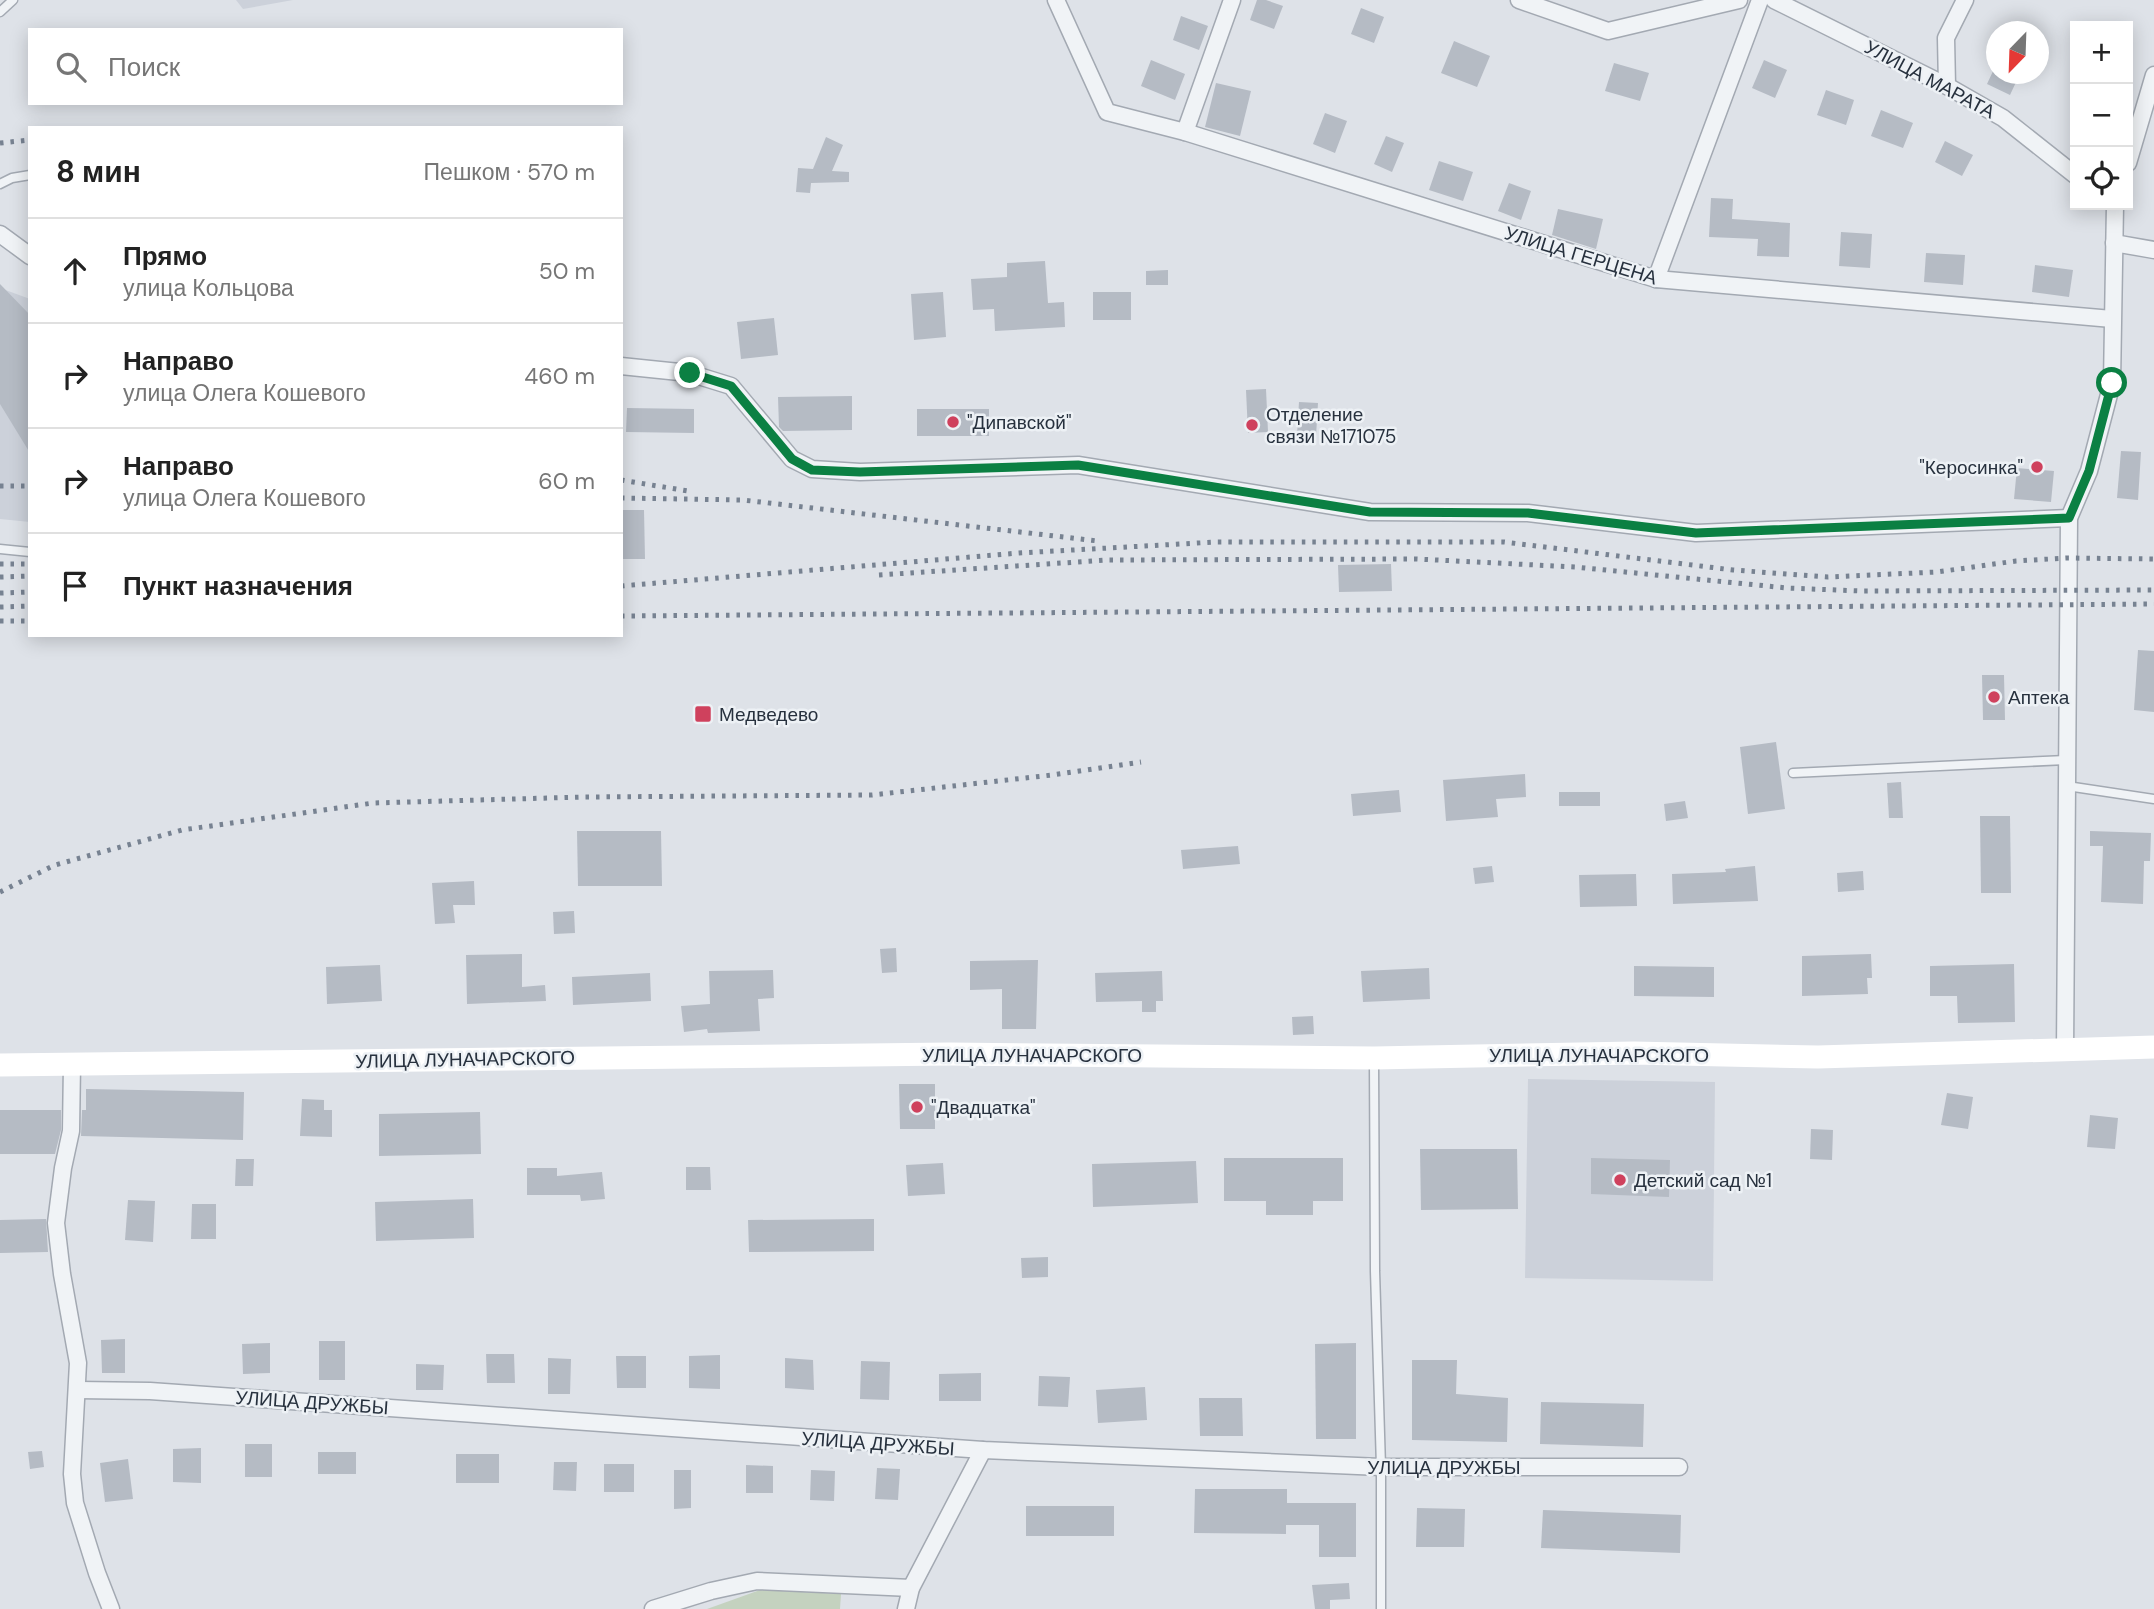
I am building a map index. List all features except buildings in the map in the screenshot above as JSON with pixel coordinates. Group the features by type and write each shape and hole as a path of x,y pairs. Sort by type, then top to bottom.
{"street":[{"name":"УЛИЦА ГЕРЦЕНА","path":"1056,0 1107,112 1185,132 1656,279 2112,319"},
{"path":"1185,132 1232,0"},
{"path":"1519,0 1608,32 1739,0"},
{"path":"1656,279 1760,0"},
{"name":"УЛИЦА МАРАТА","path":"1774,0 1947,86 2003,118 2070,171"},
{"path":"1947,86 1946,38 1965,0"},
{"path":"2133,147 2154,75"},
{"path":"2064,1051 2069,518 2089,471 2112,383 2114,210"},
{"path":"0,234 28,255"},
{"path":"2114,243 2154,250"},
{"path":"623,366 690,373 731,386 792,459 812,470 860,472 1078,465 1370,512 1528,513 1696,533 2069,518"},
{"name":"УЛИЦА ЛУНАЧАРСКОГО","path":"0,1065 949,1054 1374,1058 1634,1053 1818,1057 2154,1047"},
{"path":"72,1064 71,1131 56,1223 78,1363 72,1474 75,1503 111,1609"},
{"name":"УЛИЦА ДРУЖБЫ","path":"78,1390 150,1391 983,1450 1381,1467 1679,1468"},
{"path":"906,1609 911,1588 983,1450"},
{"path":"653,1609 711,1591 757,1581 911,1588"}],"lane":[{"path":"0,12 13,0"},
{"path":"0,184 12,178 28,175"},
{"path":"0,549 28,552"},
{"path":"1793,773 2066,760"},
{"path":"2066,786 2154,799"},
{"path":"1374,1058 1381,1609"}],"shaded area":[{"path":"236,0 293,0 243,9"},
{"path":"0,288 28,298 28,522 0,519"},
{"name":"Детский сад №1","path":"1528,1079 1715,1082 1713,1281 1525,1278"}],"green space":[{"path":"760,1590 841,1594 840,1609 707,1609"}],"railway":[{"path":"0,143 28,140"},
{"path":"623,480 688,491"},
{"path":"0,486 28,486"},
{"path":"623,498 743,500 1098,541"},
{"path":"623,586 1019,553 1216,542 1504,542 1733,570 1828,577 1937,572 2016,561 2067,558 2154,559"},
{"path":"879,575 1108,560 1417,559 1575,567 1787,588 1861,591 2154,590"},
{"path":"0,564 28,564"},
{"path":"0,577 28,576"},
{"path":"0,593 28,592"},
{"path":"623,616 2154,604"},
{"path":"0,607 28,606"},
{"path":"0,621 28,621"},
{"path":"0,892 55,865 182,830 373,803 584,797 872,795 1141,762"}],"place":[{"name":"\"Дипавской\"","path":"953,422"},
{"name":"Отделение связи №171075","path":"1252,425"},
{"name":"\"Керосинка\"","path":"2037,467"},
{"name":"Аптека","path":"1994,697"},
{"name":"Медведево","path":"703,714"},
{"name":"\"Двадцатка\"","path":"917,1107"},
{"name":"Детский сад №1","path":"1620,1180"}],"route":[{"path":"690,373 731,386 792,459 812,470 860,472 1078,465 1370,512 1528,513 1696,533 2069,518 2089,471 2112,383"}]}
